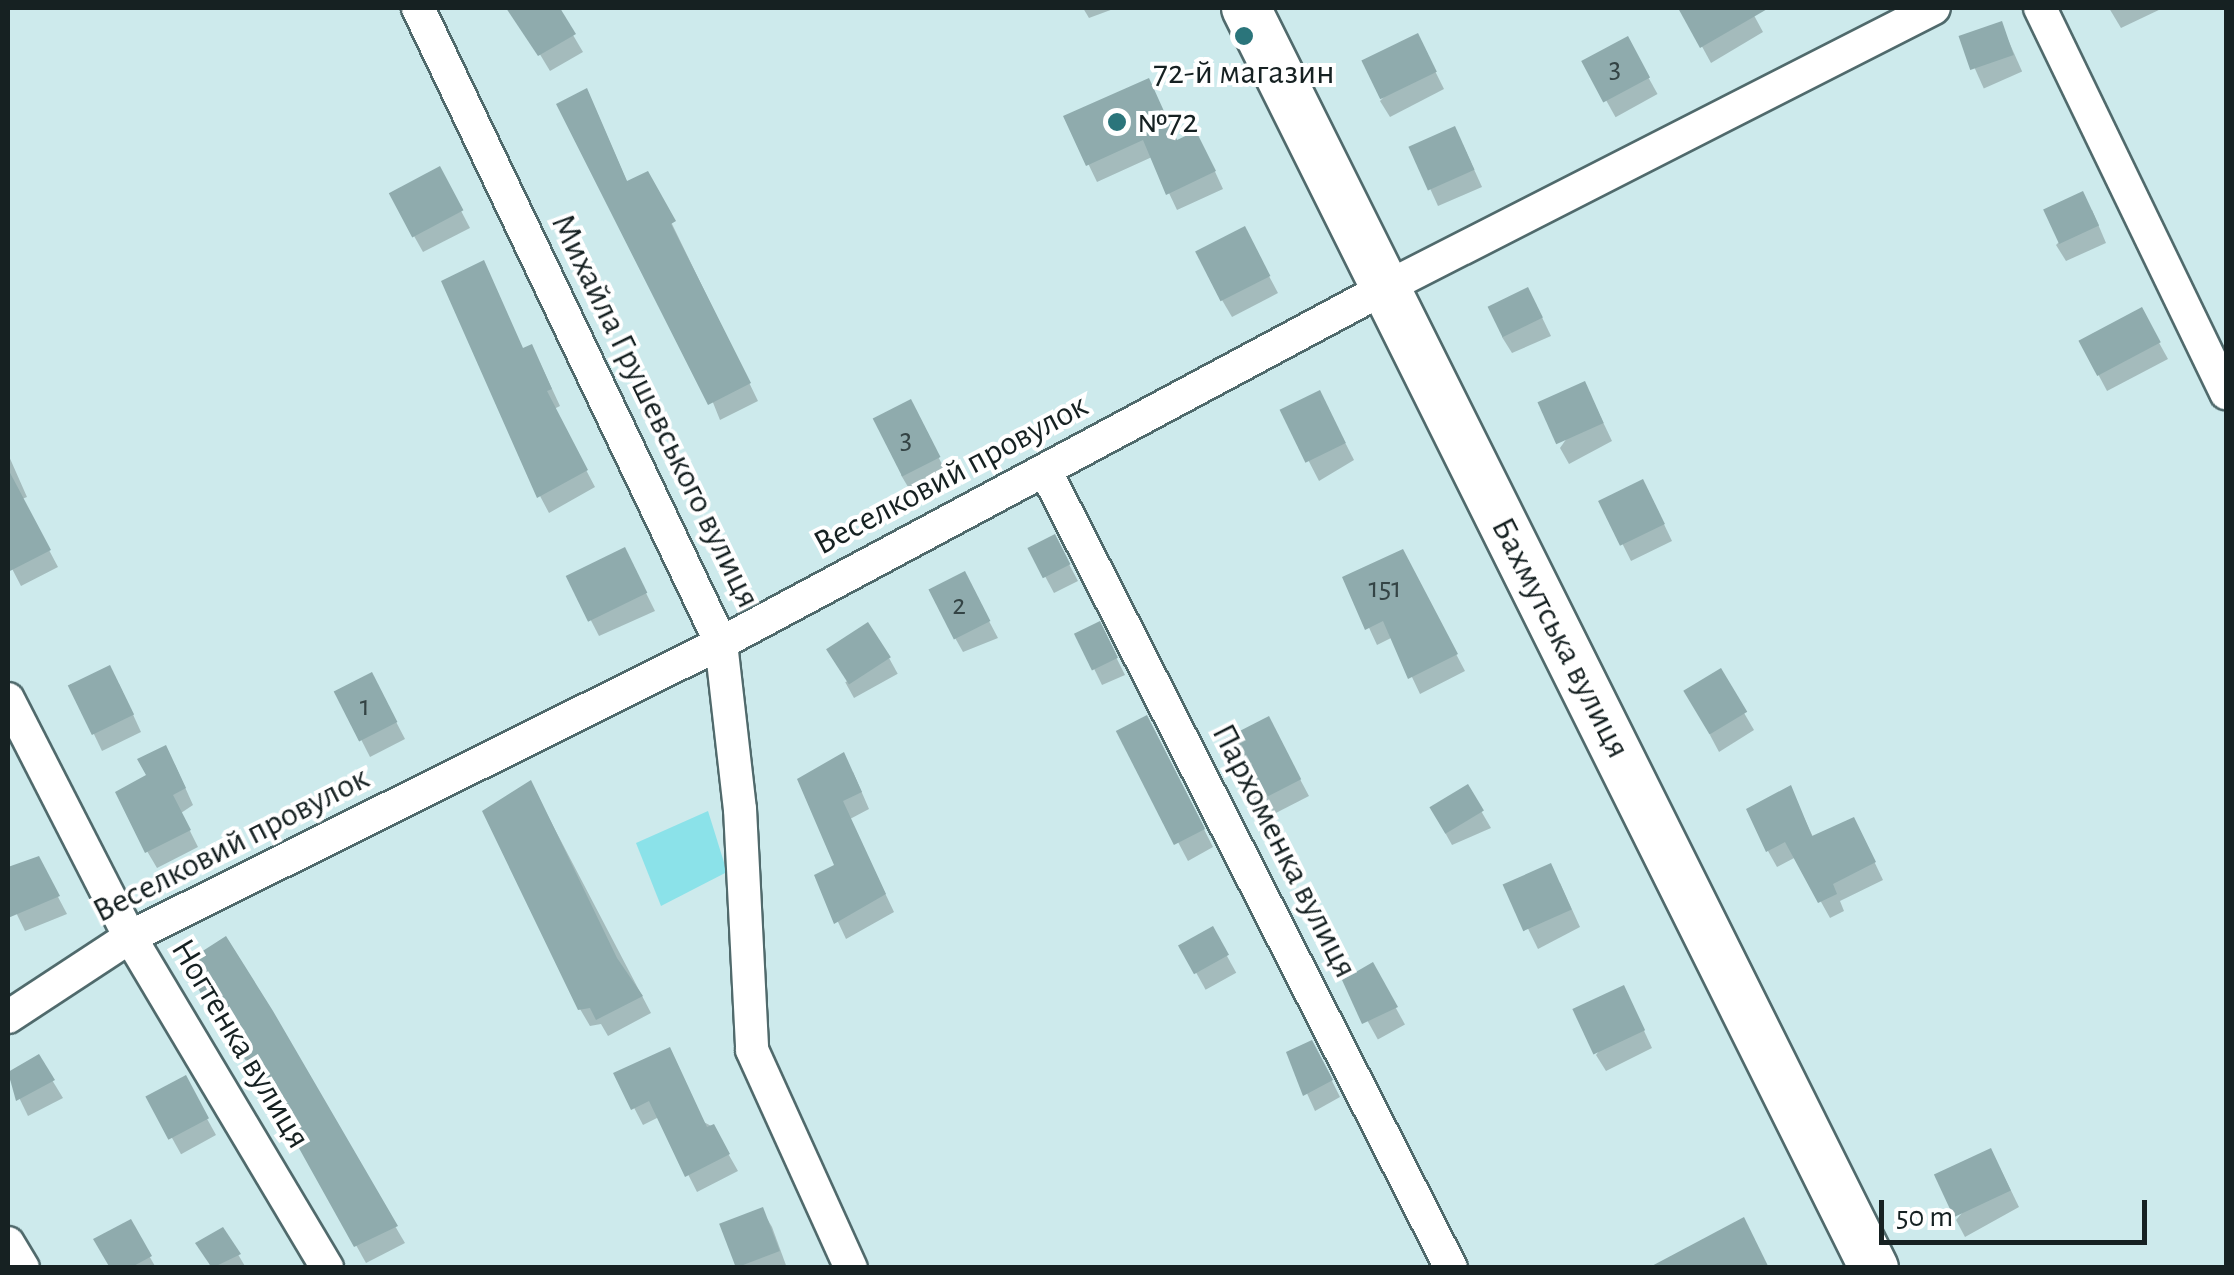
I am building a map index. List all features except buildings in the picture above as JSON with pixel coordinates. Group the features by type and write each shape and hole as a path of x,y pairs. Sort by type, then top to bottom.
{"street":[{"name":"Михайла Грушевського вулиця","path":"418,8 721,642 740,809 752,1050 851,1268"},
{"name":"Бахмутська вулиця","path":"1246,8 1874,1268"},
{"name":"Веселковий провулок","path":"8,1017 130,938 721,642 1385,288 1934,8"},
{"path":"2040,8 2226,393"},
{"name":"Пархоменка вулиця","path":"1045,470 1452,1268"},
{"name":"Ногтенка вулиця","path":"8,699 130,938 326,1268"},
{"path":"8,1243 22,1268"}],"shaded area":[{"path":"708,811 727,872 661,906 636,843"}],"place":[{"name":"72-й магазин","path":"1244,36"},
{"name":"№72","path":"1117,122"}]}
